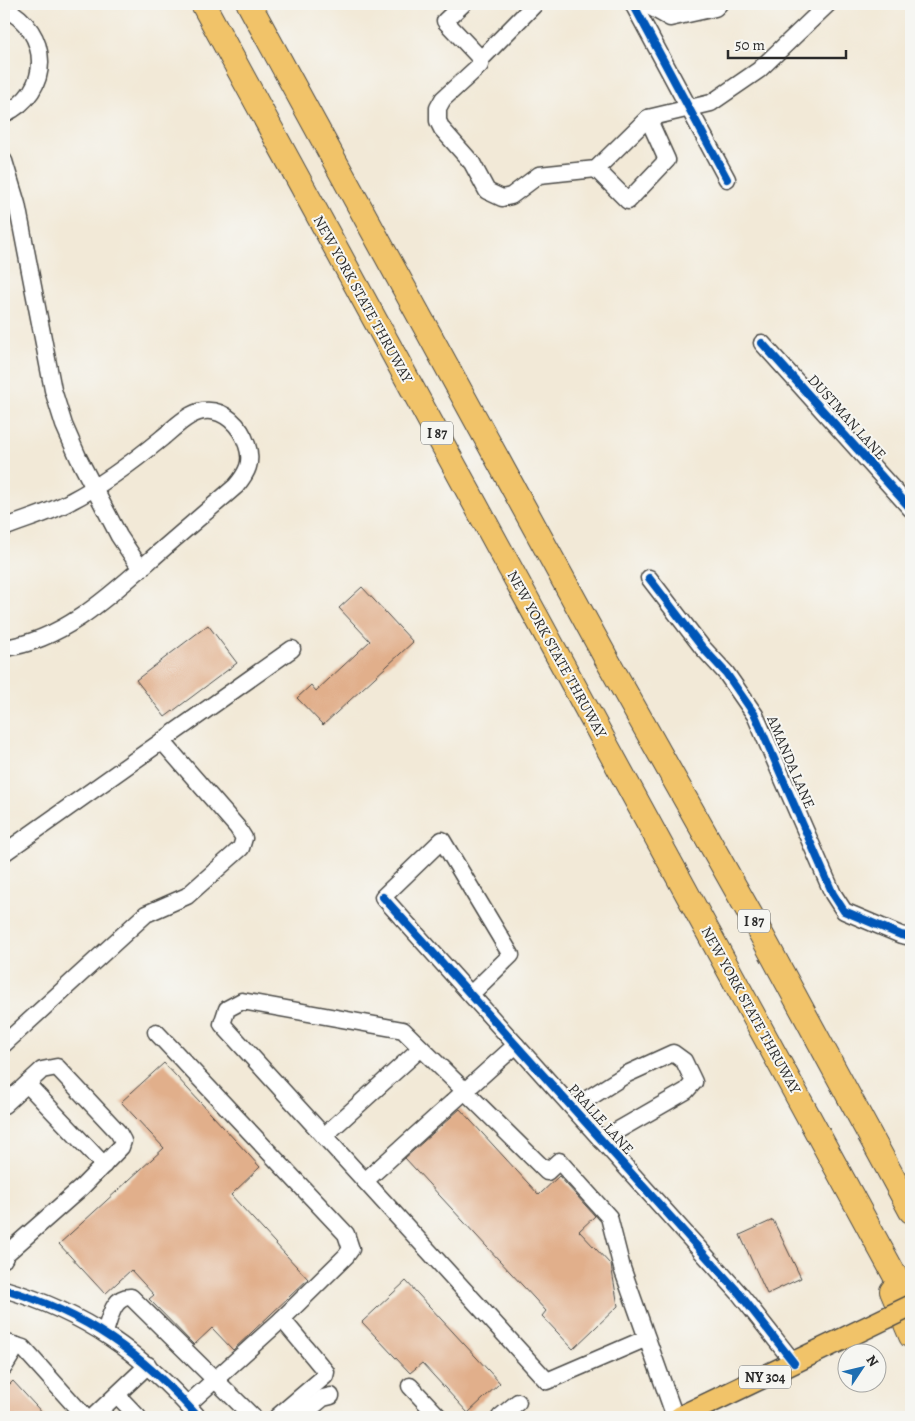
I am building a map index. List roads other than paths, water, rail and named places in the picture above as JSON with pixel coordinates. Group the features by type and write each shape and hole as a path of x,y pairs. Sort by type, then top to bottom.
{"highway":[{"name":"NEW YORK STATE THRUWAY","path":"203,4 911,1306"},
{"name":"I 87","path":"249,4 601,650 754,921 911,1210"},
{"path":"898,1186 911,1206"},
{"path":"849,1191 911,1336"}],"main road":[{"name":"NY 304","path":"693,1414 911,1306"}],"street":[{"path":"463,4 445,22 481,59"},
{"path":"534,4 481,59 480,65 444,99 437,114 442,129 472,163 487,191 502,198 511,196 539,175 596,169 648,118 711,103 759,70 828,4"},
{"path":"633,4 726,179"},
{"path":"645,4 670,18 715,8 719,4"},
{"path":"4,8 17,15 30,28 38,45 40,63 37,81 28,97 14,109 4,114"},
{"path":"596,169 628,201 667,160 648,118"},
{"path":"4,166 17,204 53,390 68,433 120,536 140,569"},
{"name":"DUSTMAN LANE","path":"762,343 911,509"},
{"path":"4,528 70,502 122,472 186,419 202,411 219,412 244,433 250,451 249,470 236,486 82,616 47,636 4,648"},
{"name":"AMANDA LANE","path":"649,578 702,647 726,673 755,715 833,894 844,911 901,935 911,937"},
{"path":"4,853 292,649"},
{"path":"4,1044 146,914 187,896 240,848 244,838 237,827 162,740"},
{"name":"PRALLE LANE","path":"471,994 511,955 442,840 384,897 739,1293 794,1363"},
{"path":"647,1338 547,1381 222,1024 227,1009 242,1001 403,1030 547,1172 559,1160 610,1217 622,1268 647,1338 675,1417"},
{"path":"4,1289 56,1306 105,1332 148,1365 193,1411 216,1379 282,1319 346,1256 351,1248 346,1234 156,1032"},
{"path":"365,1181 516,1045"},
{"path":"324,1136 421,1048"},
{"path":"573,1108 627,1074 673,1053 684,1061 694,1082 686,1092 601,1140"},
{"path":"4,1105 42,1070 51,1066 57,1067 118,1132 123,1141 121,1148 104,1165 5,1256"},
{"path":"27,1084 104,1165"},
{"path":"105,1332 118,1300 125,1296 131,1297 253,1417"},
{"path":"277,1417 325,1376 326,1372 282,1319"},
{"path":"4,1367 10,1344 23,1348 85,1417"},
{"path":"93,1417 148,1365"},
{"path":"410,1386 439,1417"},
{"path":"116,1395 138,1417"},
{"path":"300,1417 322,1398 331,1396"},
{"path":"500,1417 518,1402"}]}
